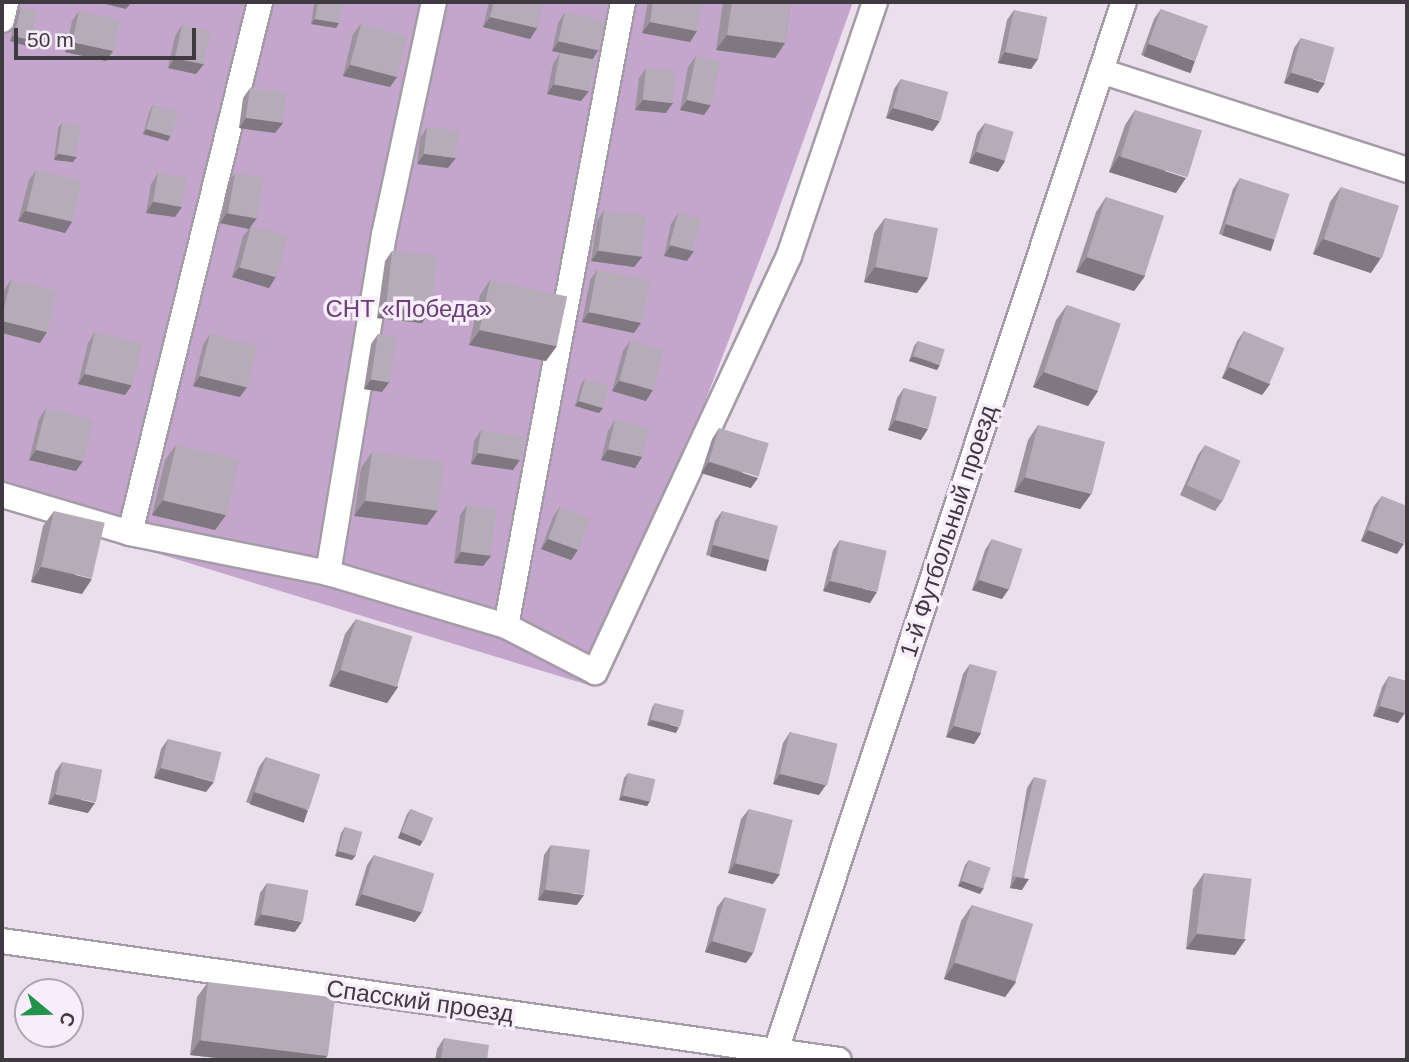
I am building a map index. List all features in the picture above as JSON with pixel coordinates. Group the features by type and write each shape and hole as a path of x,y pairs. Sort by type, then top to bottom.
{"street":[{"path":"2,20 6,2"},
{"path":"130,533 260,2"},
{"path":"328,573 384,235 434,2"},
{"path":"506,626 623,2"},
{"path":"2,495 130,533 328,573 506,626 594,673 789,256 875,2"},
{"name":"1-й Футбольный проезд","path":"774,1056 1124,2"},
{"path":"1101,71 1407,170"},
{"name":"Спасский проезд","path":"2,941 774,1056 839,1060"}],"green space":[{"name":"СНТ «Победа»","path":"2,2 853,2 772,228 595,687 2,506"}],"building":[{"path":"318,2 342,4 339,23 315,19"},
{"path":"494,2 543,2 537,28 490,17"},
{"path":"653,2 703,2 697,31 650,22"},
{"path":"732,2 791,2 785,43 727,35"},
{"path":"21,7 38,11 31,40 14,36"},
{"path":"1161,9 1208,26 1195,61 1148,44"},
{"path":"1014,10 1047,17 1038,59 1005,52"},
{"path":"79,11 120,20 113,51 72,42"},
{"path":"565,12 605,21 598,50 558,41"},
{"path":"361,24 407,36 396,77 350,65"},
{"path":"182,25 210,31 203,64 175,58"},
{"path":"1301,38 1335,48 1325,82 1291,73"},
{"path":"560,53 595,60 589,91 554,84"},
{"path":"696,56 720,61 711,105 687,100"},
{"path":"646,68 676,71 672,103 643,100"},
{"path":"901,79 948,92 941,121 893,108"},
{"path":"250,88 287,93 282,123 246,118"},
{"path":"153,105 178,112 171,136 146,129"},
{"path":"1135,110 1202,130 1188,177 1121,157"},
{"path":"62,123 81,126 76,157 57,154"},
{"path":"985,123 1014,132 1005,160 976,152"},
{"path":"427,127 459,131 455,158 424,154"},
{"path":"36,170 82,181 72,221 27,211"},
{"path":"158,173 187,178 182,207 153,202"},
{"path":"235,173 264,178 256,218 228,213"},
{"path":"1240,178 1289,194 1275,240 1225,224"},
{"path":"1341,187 1399,206 1382,258 1324,239"},
{"path":"1106,197 1164,216 1145,276 1087,257"},
{"path":"604,210 647,216 641,257 598,251"},
{"path":"678,213 701,219 693,251 669,245"},
{"path":"885,218 938,228 928,277 875,267"},
{"path":"251,226 288,236 277,277 240,268"},
{"path":"392,251 437,256 431,311 386,307"},
{"path":"597,270 650,280 642,323 589,312"},
{"path":"11,280 57,291 47,332 2,321"},
{"path":"490,280 567,296 557,346 479,330"},
{"path":"1067,305 1121,324 1098,391 1044,372"},
{"path":"1244,331 1285,348 1269,384 1229,367"},
{"path":"95,332 143,344 132,386 85,374"},
{"path":"210,334 258,346 247,388 200,376"},
{"path":"378,334 397,337 390,382 371,379"},
{"path":"630,341 664,350 653,390 619,381"},
{"path":"918,341 945,349 940,364 913,356"},
{"path":"585,379 609,386 603,408 579,401"},
{"path":"904,388 937,397 928,429 895,420"},
{"path":"46,408 94,420 83,462 36,450"},
{"path":"615,420 649,428 642,457 608,449"},
{"path":"1038,425 1105,442 1092,494 1025,477"},
{"path":"719,428 769,443 758,477 709,461"},
{"path":"481,430 524,437 521,460 477,453"},
{"path":"176,445 239,460 227,515 163,501"},
{"path":"1205,445 1241,461 1223,501 1187,485"},
{"path":"372,452 444,462 437,511 365,501"},
{"path":"1382,496 1407,506 1407,536 1404,544 1368,530"},
{"path":"467,505 497,509 490,556 460,552"},
{"path":"560,507 590,518 578,550 548,539"},
{"path":"54,511 105,523 92,578 41,567"},
{"path":"722,511 778,526 769,560 713,545"},
{"path":"992,539 1022,549 1009,590 979,580"},
{"path":"840,540 887,551 877,592 831,581"},
{"path":"356,619 412,636 397,687 341,670"},
{"path":"970,664 997,671 980,733 953,726"},
{"path":"1389,676 1407,681 1405,713 1380,706"},
{"path":"655,703 684,710 680,727 651,719"},
{"path":"790,732 838,744 827,786 780,774"},
{"path":"168,739 221,752 214,781 161,768"},
{"path":"266,757 320,775 309,810 255,792"},
{"path":"62,762 102,770 96,802 56,794"},
{"path":"628,773 655,779 650,802 623,795"},
{"path":"1034,777 1047,780 1024,878 1011,875"},
{"path":"411,809 433,818 424,841 402,832"},
{"path":"749,809 793,820 779,874 735,863"},
{"path":"345,827 362,832 355,856 338,851"},
{"path":"551,845 590,850 584,894 546,890"},
{"path":"374,855 434,873 422,913 362,894"},
{"path":"969,860 991,868 983,889 961,881"},
{"path":"1204,873 1252,879 1244,939 1197,934"},
{"path":"267,883 308,890 303,922 261,915"},
{"path":"725,897 766,909 754,953 712,941"},
{"path":"972,905 1033,924 1016,981 954,962"},
{"path":"208,982 335,998 328,1056 201,1041"},
{"path":"444,1038 489,1045 487,1060 441,1060"}]}
